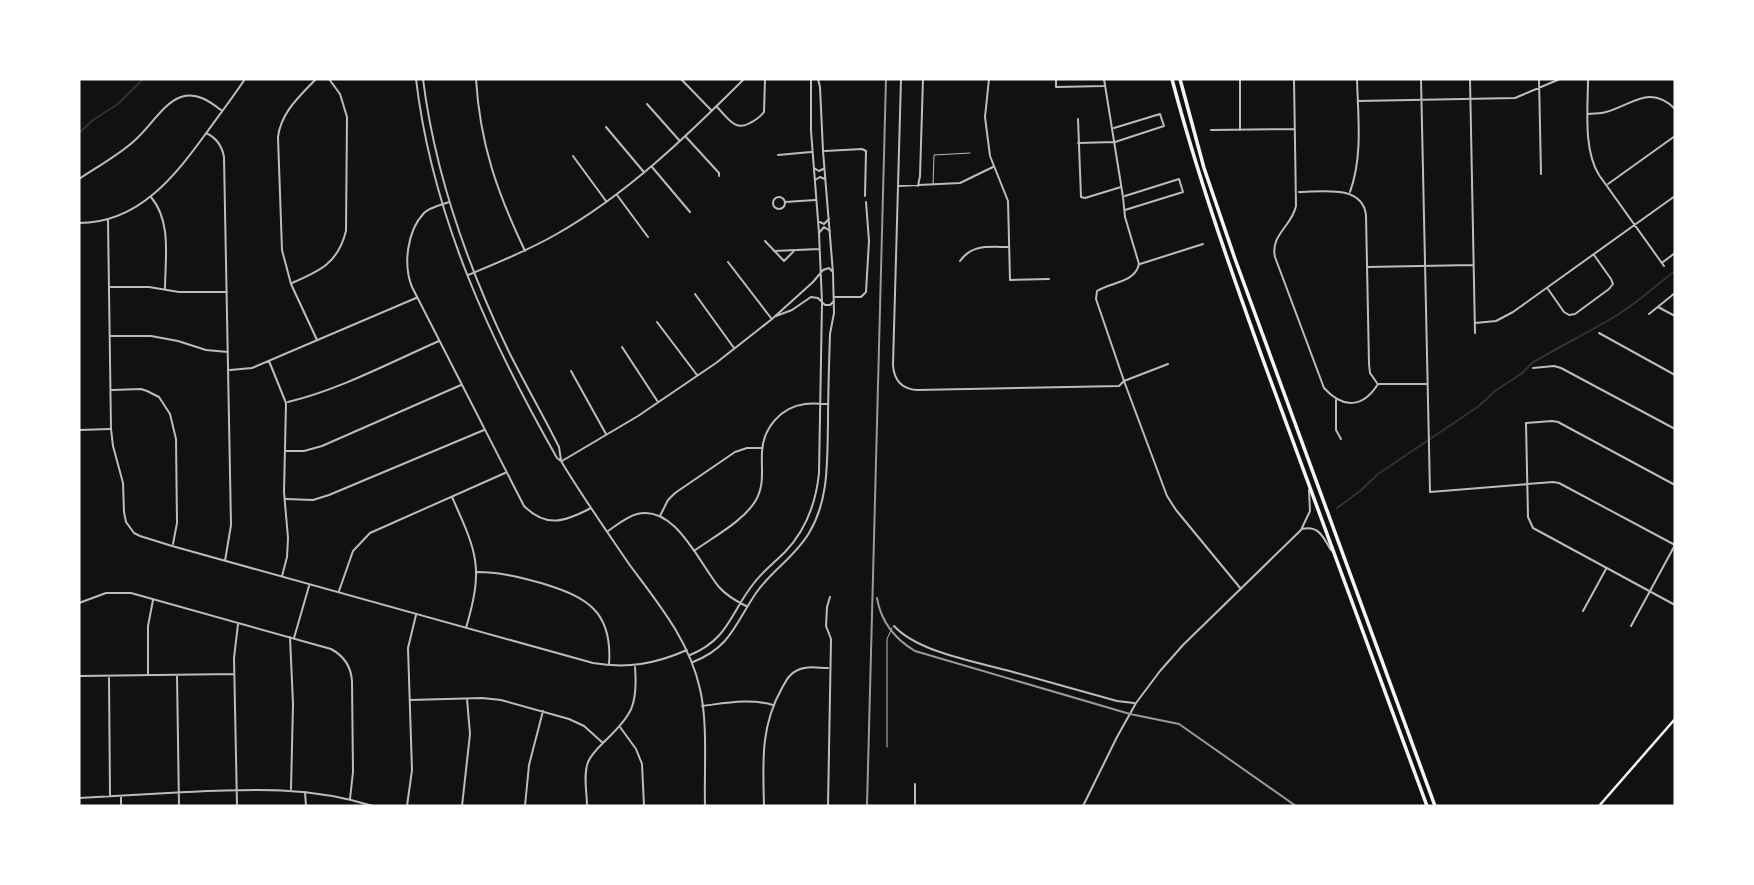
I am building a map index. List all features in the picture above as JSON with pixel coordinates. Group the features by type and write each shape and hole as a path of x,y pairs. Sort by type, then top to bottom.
{"highway":[{"path":"1172,79 1220,240 1289,436 1427,806"},
{"path":"1180,79 1235,259 1436,806"}],"main road":[{"path":"1599,806 1675,719"}],"street":[{"path":"79,223 108,220 150,196 174,175 245,79"},
{"path":"316,79 287,111 278,130 282,250 291,284 317,340"},
{"path":"291,284 327,265 341,247 346,231 347,117 340,94 329,79"},
{"path":"416,79 423,130 442,205 467,276 514,380 556,458 561,461"},
{"path":"424,79 433,136 449,202 474,273 507,348 559,447 561,461 607,532 674,626 692,662 702,706 705,806"},
{"path":"476,79 480,119 489,162 502,200 525,251"},
{"path":"681,79 712,111"},
{"path":"467,276 525,251 566,229 607,201 680,141 744,79"},
{"path":"717,106 734,124 746,126 764,112 765,79"},
{"path":"689,655 710,645 719,637 758,578 794,542 808,517 817,488 822,302 812,152 811,79"},
{"path":"692,662 720,647 729,637 764,583 800,547 816,520 823,497 826,481 830,334 834,318 834,299 818,79"},
{"path":"901,79 892,365 901,385 911,390 1119,386 1124,381 1168,364"},
{"path":"918,186 923,79"},
{"path":"989,79 985,117 993,167 1008,201 1010,280 1048,279"},
{"path":"1056,79 1056,87 1105,86"},
{"path":"1104,79 1126,223 1139,264 1132,277 1103,287 1097,291 1096,299 1169,499 1241,589"},
{"path":"1240,79 1241,130"},
{"path":"1294,79 1297,192 1295,211 1291,221 1278,236 1274,252 1321,384 1336,399 1350,403 1361,401 1378,384"},
{"path":"1350,194 1358,156 1357,79"},
{"path":"1421,79 1430,492 1559,483 1675,545 1632,626"},
{"path":"1470,79 1475,333"},
{"path":"1539,79 1541,174"},
{"path":"1357,101 1514,98 1560,79"},
{"path":"1588,79 1589,141 1591,159 1596,170 1663,264 1675,253"},
{"path":"79,179 131,144 173,100 185,96 202,97 222,110"},
{"path":"1588,114 1604,113 1647,97 1663,100 1675,109"},
{"path":"647,104 680,141"},
{"path":"1078,143 1115,142 1164,126 1160,114 1112,129"},
{"path":"1078,119 1081,197 1122,187"},
{"path":"606,127 643,172"},
{"path":"1211,130 1295,129"},
{"path":"206,133 217,140 224,158 232,525 225,561"},
{"path":"685,136 719,176"},
{"path":"1606,185 1675,136"},
{"path":"823,151 866,151 865,196"},
{"path":"778,155 812,152"},
{"path":"573,156 607,201"},
{"path":"651,166 690,212"},
{"path":"813,167 819,172 824,166"},
{"path":"897,186 960,183 993,167"},
{"path":"814,181 820,177 826,180"},
{"path":"1123,197 1179,179 1183,192 1124,211"},
{"path":"1297,192 1337,192 1350,194 1358,199 1365,210 1369,369 1378,384 1427,384"},
{"path":"616,194 648,237"},
{"path":"150,196 164,223 164,290"},
{"path":"1475,323 1502,319 1675,196"},
{"path":"785,202 816,200"},
{"path":"449,202 424,213 411,237 408,255 409,281 524,506 540,517 552,521 566,520 591,508"},
{"path":"772,319 811,297 816,297 827,305 834,299 861,298 866,292 869,242 866,202"},
{"path":"818,218 821,223 827,223 830,218"},
{"path":"108,220 111,429 122,483 124,517 134,533 583,661 609,666 635,666 662,660 687,650"},
{"path":"819,233 824,227 831,232"},
{"path":"765,241 783,261 795,250"},
{"path":"1139,264 1203,244"},
{"path":"960,261 977,248 1009,247"},
{"path":"774,251 820,248"},
{"path":"1547,288 1564,312 1575,314 1612,286 1611,279 1594,254"},
{"path":"728,262 772,319"},
{"path":"1367,267 1474,265"},
{"path":"561,461 607,435 698,376 772,319 824,269 829,268 833,273"},
{"path":"109,287 149,287 187,293 228,292"},
{"path":"1649,314 1675,293"},
{"path":"695,294 735,348"},
{"path":"229,370 245,370 270,361 417,298"},
{"path":"1658,307 1675,316"},
{"path":"657,322 698,376"},
{"path":"1599,333 1675,374"},
{"path":"110,336 152,336 206,350 229,352"},
{"path":"286,403 311,397 440,341"},
{"path":"622,347 658,403"},
{"path":"270,361 286,403 284,499 288,538 282,576"},
{"path":"1533,368 1561,368 1675,429"},
{"path":"571,371 607,435"},
{"path":"285,452 322,446 462,385"},
{"path":"110,390 147,391 159,397 170,414 176,439 177,523 172,546"},
{"path":"1336,399 1336,430 1341,439"},
{"path":"694,551 740,518 755,502 762,482 762,448 769,428 783,412 804,404 828,404"},
{"path":"1675,485 1558,422 1526,423 1530,524 1536,530 1675,605"},
{"path":"79,430 111,429"},
{"path":"284,499 313,499 329,495 485,429"},
{"path":"660,516 675,493 735,452 747,447 762,448"},
{"path":"339,592 350,558 364,538 376,529 506,472"},
{"path":"1083,806 1106,757 1136,704 1173,656 1301,530 1310,511 1309,486"},
{"path":"451,496 472,543 477,572 474,600 466,628"},
{"path":"607,532 637,514 660,516 675,526 719,587 747,607"},
{"path":"808,517 816,520"},
{"path":"1301,530 1317,530 1333,553"},
{"path":"1583,611 1607,568"},
{"path":"477,572 514,575 568,591 583,599 604,624 609,640 609,666"},
{"path":"291,790 292,638 309,584"},
{"path":"79,601 114,592 131,593 335,651 344,658 352,681 353,772 350,799"},
{"path":"828,806 831,639 826,626 828,602 831,597"},
{"path":"148,676 148,626 153,599"},
{"path":"407,806 412,770 408,648 416,614"},
{"path":"237,806 234,674 239,623"},
{"path":"894,626 915,642 946,653 1136,704"},
{"path":"587,806 586,768 591,756 626,720 637,684 635,666"},
{"path":"764,806 764,742 774,705 789,677 796,670 830,668"},
{"path":"79,676 234,674"},
{"path":"177,675 179,806"},
{"path":"109,676 110,796"},
{"path":"462,806 470,734 467,699"},
{"path":"410,700 501,700 577,722 603,743"},
{"path":"702,706 750,701 774,705"},
{"path":"525,806 529,765 543,711"},
{"path":"620,727 640,756 644,806"},
{"path":"915,784 915,806"},
{"path":"79,797 291,790 350,799 373,806"},
{"path":"305,791 306,806"},
{"path":"121,795 121,806"}],"lane":[{"path":"933,185 934,155 970,153"},
{"path":"887,747 887,639 894,626"}],"waterway":[{"path":"79,133 118,104 143,79"},
{"path":"1337,508 1378,474 1479,406 1532,363 1622,312 1675,271"}],"railway":[{"path":"867,806 886,79"},
{"path":"877,598 890,629 915,651 1130,714 1179,724 1296,806"}]}
